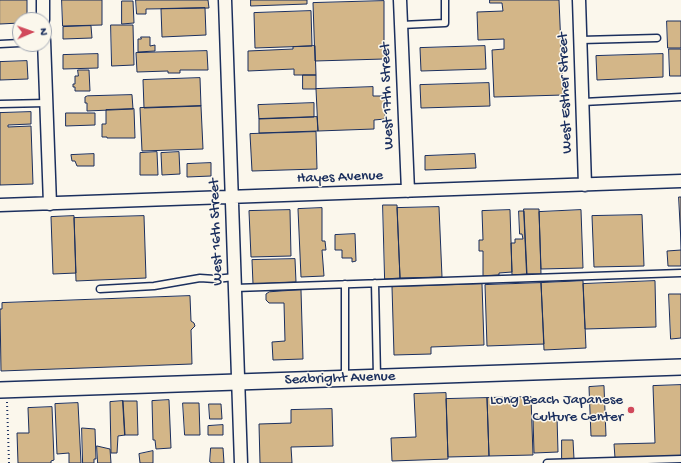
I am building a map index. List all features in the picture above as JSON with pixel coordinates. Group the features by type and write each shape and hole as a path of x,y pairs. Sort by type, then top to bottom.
{"street":[{"path":"43,0 43,12"},
{"name":"West 16th Street","path":"225,0 241,463"},
{"name":"West 17th Street","path":"400,0 408,191"},
{"name":"West Esther Street","path":"580,0 585,185"},
{"path":"44,52 50,204"},
{"name":"Hayes Avenue","path":"0,205 681,181"},
{"name":"Seabright Avenue","path":"2,390 681,368"}],"lane":[{"path":"401,25 445,23 445,0"},
{"path":"581,40 657,38"},
{"path":"0,44 12,43"},
{"path":"583,102 681,96"},
{"path":"0,104 46,103"},
{"path":"100,289 154,286 200,278 235,283 345,284 681,273"},
{"path":"375,283 377,378"},
{"path":"345,284 345,379"},
{"path":"547,463 681,459"}],"path":[{"path":"2,390 7,397 9,463"}],"building":[{"path":"0,0 27,0 27,12 12,12 12,23 0,24"},
{"path":"62,0 102,0 102,25 63,26"},
{"path":"136,0 208,0 209,8 146,9 146,14 137,14"},
{"path":"251,0 307,0 307,4 251,6"},
{"path":"490,0 559,0 563,95 494,97 492,50 504,49 504,39 478,40 477,12 503,11 502,3 490,3"},
{"path":"122,1 133,1 134,23 122,24"},
{"path":"384,1 384,59 315,61 313,3"},
{"path":"205,8 206,35 162,37 161,9"},
{"path":"311,11 312,46 255,48 254,13"},
{"path":"667,21 681,21 681,48 668,48"},
{"path":"111,25 133,25 134,65 112,66"},
{"path":"91,26 92,38 63,39 63,27"},
{"path":"141,37 150,37 150,46 155,45 155,51 138,52 138,39 141,39"},
{"path":"315,46 316,75 294,75 294,69 248,71 248,51 293,49 293,47"},
{"path":"485,46 486,69 421,71 420,48"},
{"path":"669,49 681,49 681,76 670,76"},
{"path":"207,51 208,70 180,70 180,73 168,73 168,71 137,72 136,53"},
{"path":"98,54 98,68 63,69 63,55"},
{"path":"663,54 663,77 597,80 596,56"},
{"path":"27,61 28,79 0,80 0,62"},
{"path":"78,70 89,70 90,91 75,91 73,84 75,84 75,76 78,76"},
{"path":"303,75 316,75 316,89 303,89"},
{"path":"200,78 201,106 144,108 143,80"},
{"path":"489,83 490,106 421,108 420,85"},
{"path":"373,87 373,96 385,96 385,119 374,120 374,129 318,131 316,89"},
{"path":"132,95 133,109 87,111 85,97 87,96"},
{"path":"314,103 314,117 259,119 258,105"},
{"path":"201,106 203,149 142,151 140,108"},
{"path":"134,109 135,138 102,137 102,124 106,124 106,110"},
{"path":"31,112 31,124 8,125 8,127 31,126 33,184 0,185 0,113"},
{"path":"66,113 95,113 95,125 66,126"},
{"path":"317,117 318,131 259,133 259,119"},
{"path":"316,132 317,169 252,171 250,134"},
{"path":"157,152 158,175 140,175 140,153"},
{"path":"179,152 180,174 162,175 161,153"},
{"path":"94,154 94,166 77,166 75,161 72,161 71,155"},
{"path":"475,154 476,168 425,170 425,156"},
{"path":"211,163 211,176 187,177 187,164"},
{"path":"679,197 681,197 681,250"},
{"path":"383,205 397,205 400,278 385,279"},
{"path":"439,207 442,277 400,278 397,208"},
{"path":"322,208 322,241 325,241 326,250 322,250 324,276 301,277 298,209"},
{"path":"524,209 539,209 541,274 527,274"},
{"path":"290,210 291,256 251,257 249,211"},
{"path":"510,210 512,272 483,276 483,251 479,251 479,240 483,240 482,211"},
{"path":"581,210 583,268 541,269 539,212"},
{"path":"519,211 524,211 527,274 512,275 511,243 515,243 515,239 523,239 522,234 520,234"},
{"path":"642,215 644,266 594,267 592,216"},
{"path":"74,216 76,273 53,274 51,217"},
{"path":"144,216 146,278 76,281 74,218"},
{"path":"355,234 356,261 352,262 352,258 342,258 342,250 335,250 335,235"},
{"path":"681,250 681,266 668,266 667,251"},
{"path":"295,259 296,282 253,284 252,260"},
{"path":"583,281 586,348 544,350 541,283"},
{"path":"655,281 656,327 585,329 583,284"},
{"path":"541,283 544,344 487,346 485,285"},
{"path":"482,284 484,345 431,347 431,354 394,355 392,287"},
{"path":"301,290 303,359 273,360 272,342 285,341 284,303 269,303 266,300 266,294 269,292"},
{"path":"669,294 681,294 681,338 671,339"},
{"path":"190,296 191,321 195,326 191,330 192,364 1,371 0,309 2,309 2,303"},
{"path":"681,385 681,456 615,458 614,444 655,443 653,386"},
{"path":"604,386 606,436 591,436 589,387"},
{"path":"446,393 448,459 392,461 391,438 416,437 414,394"},
{"path":"531,397 533,455 489,456 487,398"},
{"path":"487,398 489,456 448,457 446,399"},
{"path":"169,400 171,448 156,449 155,440 153,440 152,401"},
{"path":"123,401 137,401 138,435 125,435"},
{"path":"123,401 125,435 118,436 117,453 111,453 110,402"},
{"path":"78,403 81,463 69,463 69,453 57,454 55,404"},
{"path":"183,403 199,403 200,435 185,435"},
{"path":"209,404 221,404 222,419 210,419"},
{"path":"52,407 54,460 51,461 51,463 18,463 17,433 29,433 28,408"},
{"path":"332,409 333,446 291,447 292,463 260,463 259,424 291,423 291,410"},
{"path":"557,417 558,452 534,453 533,418"},
{"path":"223,425 223,435 208,435 208,426"},
{"path":"82,428 95,429 96,459 94,459 94,463 83,463"},
{"path":"562,440 573,440 574,459 562,459"},
{"path":"97,446 110,449 111,463 98,463"},
{"path":"211,448 223,448 224,463 210,462"},
{"path":"153,451 153,463 140,463 139,454"}],"place":[{"name":"Long Beach Japanese Culture Center","path":"631,410"}]}
